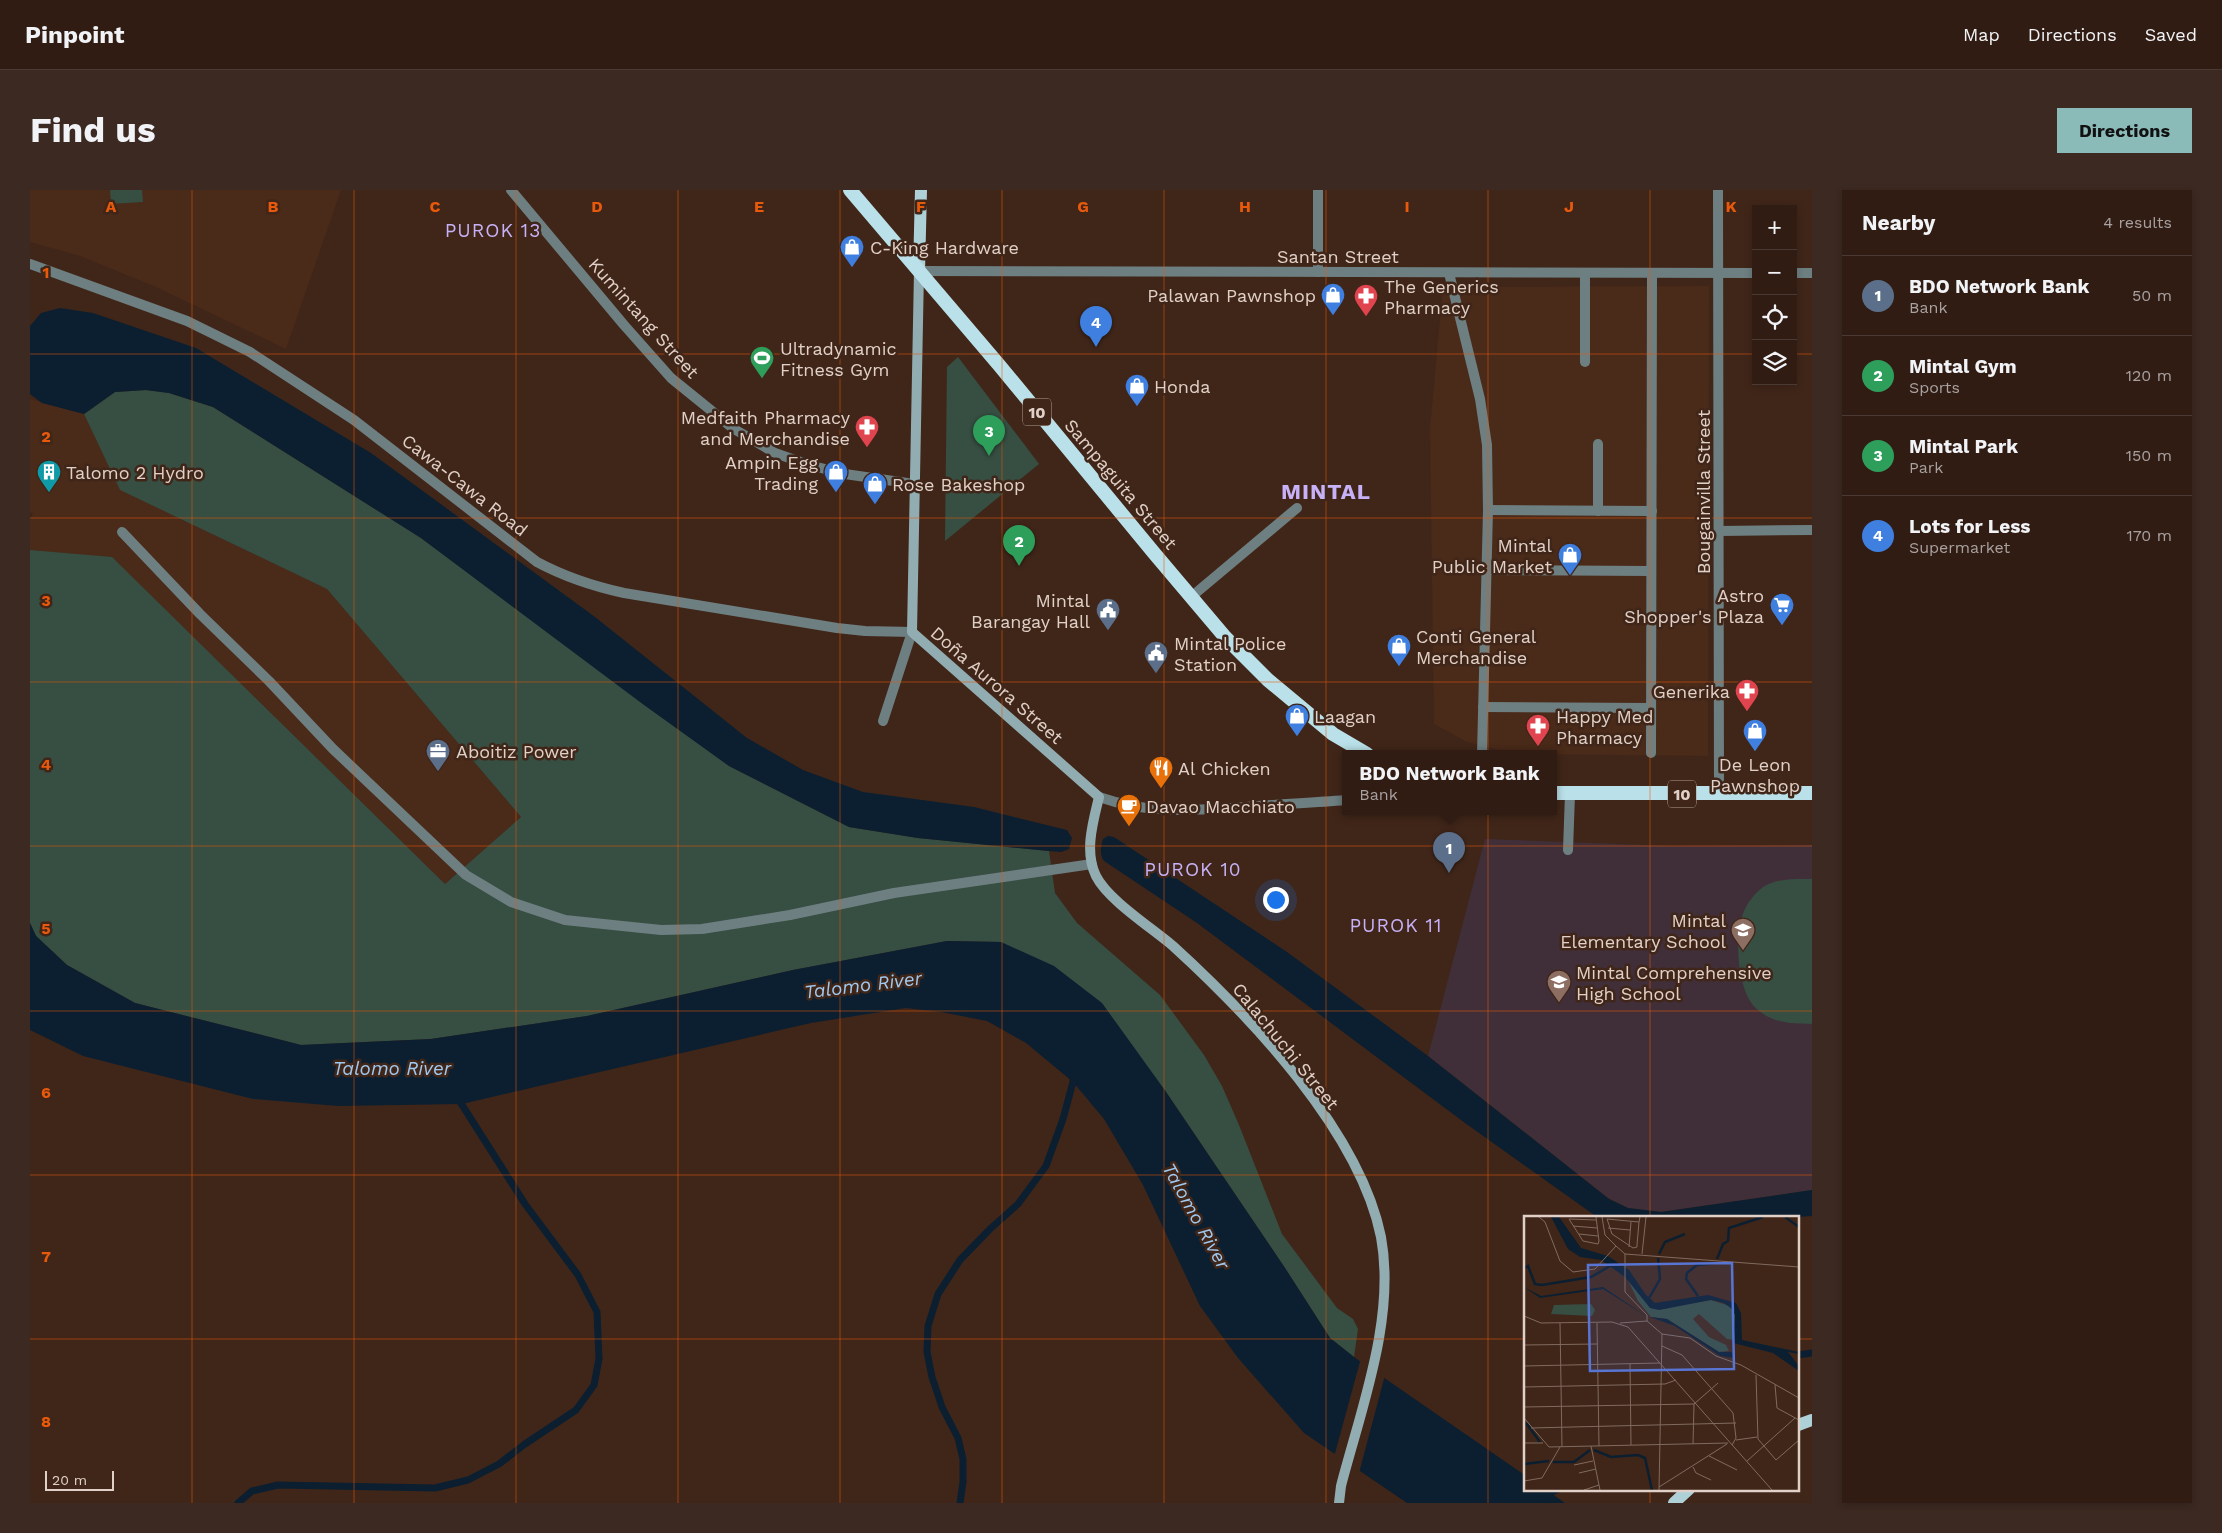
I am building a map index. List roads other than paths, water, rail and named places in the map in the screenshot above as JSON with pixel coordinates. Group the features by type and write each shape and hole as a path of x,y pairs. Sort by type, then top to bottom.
{"highway":[{"name":"Sampaguita Street","path":"850,190 1225,636 1268,680 1333,734 1360,750"},
{"name":"10","path":"1557,793 1812,793"}],"main road":[{"path":"919,272 921,190"},
{"name":"Doña Aurora Street","path":"919,272 912,632 1099,797"},
{"name":"Calachuchi Street","path":"1099,797 1091,836 1092,864 1096,877 1105,890 1178,951 1249,1020 1306,1090 1344,1146 1358,1171 1372,1204 1381,1238 1384,1272 1376,1352 1341,1486 1339,1503"},
{"path":"1800,1424 1812,1420"},
{"path":"1674,1503 1688,1490"}],"street":[{"name":"Kumintang Street","path":"512,190 624,325 671,378 734,429 775,453 809,465 845,474 914,484"},
{"path":"1318,190 1318,272"},
{"name":"Bougainvilla Street","path":"1718,190 1719,794"},
{"name":"Cawa-Cawa Road","path":"30,264 187,321 250,352 354,420 537,562 563,576 594,587 624,593 837,628 865,631 912,632"},
{"name":"Santan Street","path":"919,272 1752,273"},
{"path":"1448,273 1480,399 1487,445 1488,510 1482,750"},
{"path":"1585,273 1585,362"},
{"path":"1651,753 1652,273"},
{"path":"1797,273 1812,273"},
{"path":"1598,444 1598,511"},
{"path":"1191,597 1297,508"},
{"path":"1488,510 1652,512"},
{"path":"1719,531 1812,530"},
{"path":"122,532 340,756 466,875 511,902 565,920 652,929 702,929 790,916 894,893 1092,864"},
{"path":"1487,570 1652,572"},
{"path":"883,721 912,632"},
{"path":"1483,707 1651,708"},
{"path":"1568,850 1570,794"},
{"name":"Doña Aurora Street","path":"1099,797 1133,808 1152,810 1194,810 1342,800"}],"water":[{"path":"60,308 93,313 196,348 371,453 595,617 747,738 803,770 863,792 974,807 1067,830 1072,838 1069,849 1061,852 918,838 849,827 729,766 644,705 421,538 213,407 169,393 146,390 115,392 84,414 42,403 30,394 30,326 41,313"},
{"path":"1108,836 1114,837 1287,952 1428,1056 1609,1199 1628,1208 1661,1212 1812,1190 1812,1216 1596,1216 1465,1123 1197,923 1104,861 1101,856 1103,839"},
{"name":"Talomo River","path":"30,923 36,936 67,965 135,1003 301,1045 431,1039 587,1016 793,970 947,941 1001,942 1054,966 1102,1003 1164,1089 1330,1338 1354,1357 1524,1475 1524,1490 1546,1490 1565,1503 1407,1503 1304,1433 1238,1358 1200,1306 1143,1185 1104,1119 1073,1082 1026,1043 987,1021 941,1012 906,1008 811,1023 462,1104 338,1106 253,1099 83,1056 30,1030"}],"waterway":[{"path":"960,1503 963,1482 963,1459 958,1438 942,1407 932,1377 927,1352 928,1326 938,1294 960,1260 1018,1204 1046,1166 1063,1119 1073,1082 1073,1074"},
{"path":"238,1503 252,1491 278,1485 435,1488 468,1480 499,1464 576,1410 594,1385 599,1359 597,1312 578,1275 525,1204 457,1097"},
{"path":"1800,1355 1812,1353"},
{"path":"1542,1497 1556,1490"}],"place":[{"name":"C-King Hardware","path":"852,268"},
{"name":"Palawan Pawnshop","path":"1333,316"},
{"name":"The Generics Pharmacy","path":"1366,317"},
{"name":"Lots for Less","path":"1096,347"},
{"name":"Ultradynamic Fitness Gym","path":"762,379"},
{"name":"Honda","path":"1137,407"},
{"name":"Medfaith Pharmacy and Merchandise","path":"867,448"},
{"name":"Mintal Park","path":"989,456"},
{"name":"Talomo 2 Hydro","path":"49,493"},
{"name":"Ampin Egg Trading","path":"836,493"},
{"name":"Rose Bakeshop","path":"875,505"},
{"name":"Mintal Gym","path":"1019,566"},
{"name":"Mintal Public Market","path":"1570,576"},
{"name":"Astro Shopper's Plaza","path":"1782,626"},
{"name":"Mintal Barangay Hall","path":"1108,631"},
{"name":"Conti General Merchandise","path":"1399,667"},
{"name":"Mintal Police Station","path":"1156,674"},
{"name":"Generika","path":"1747,712"},
{"name":"Laagan","path":"1297,737"},
{"name":"Happy Med Pharmacy","path":"1538,747"},
{"name":"De Leon Pawnshop","path":"1755,752"},
{"name":"Aboitiz Power","path":"438,772"},
{"name":"Al Chicken","path":"1161,789"},
{"name":"Davao Macchiato","path":"1129,827"},
{"name":"BDO Network Bank","path":"1449,873"},
{"name":"Mintal Elementary School","path":"1743,951"},
{"name":"Mintal Comprehensive High School","path":"1559,1003"}],"district":[{"name":"PUROK 13","path":"493,230"},
{"name":"MINTAL","path":"1326,491"},
{"name":"PUROK 10","path":"1193,869"},
{"name":"PUROK 11","path":"1396,925"}]}
